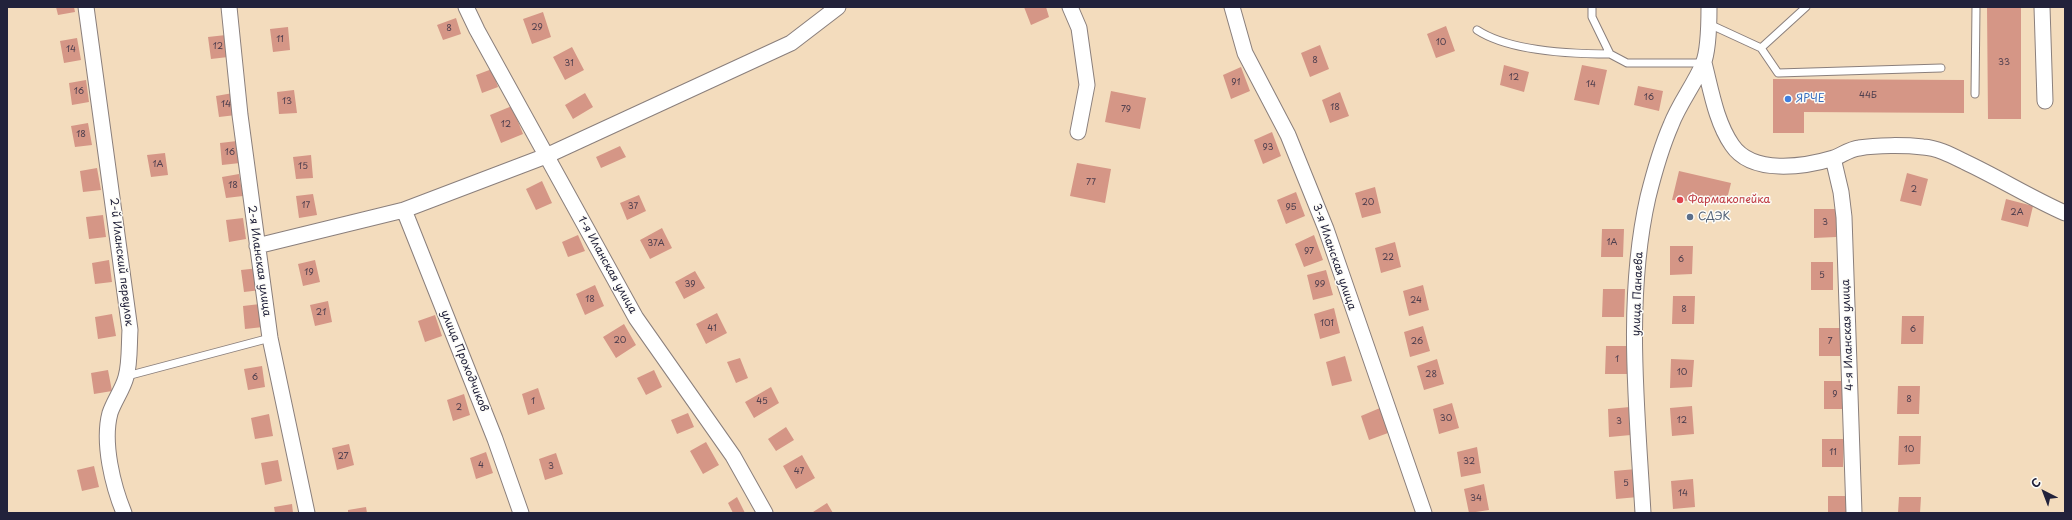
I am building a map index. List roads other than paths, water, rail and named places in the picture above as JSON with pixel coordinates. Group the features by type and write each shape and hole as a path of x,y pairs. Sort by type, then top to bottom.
{"street":[{"name":"2-й Иланский переулок","path":"86,7 130,330 126,376 110,414 108,434 109,455 115,490 124,513"},
{"name":"2-я Иланская улица","path":"229,7 240,115 270,338 307,513"},
{"name":"1-я Иланская улица","path":"466,7 477,30 636,318 733,456 765,513"},
{"path":"257,246 404,210 546,156 791,43 838,7"},
{"path":"1070,7 1080,28 1088,85 1078,132"},
{"name":"3-я Иланская улица","path":"1232,7 1245,53 1288,135 1326,229 1424,513"},
{"path":"1709,7 1709,24 1704,62 1721,124 1732,146 1740,155 1749,161 1779,166 1806,164 1833,158 1858,148 1922,146 1936,149 1982,170 2041,203 2065,213"},
{"path":"2042,7 2045,101"},
{"name":"улица Панаева","path":"1644,513 1635,381 1637,263 1648,198 1660,156 1671,125 1704,62"},
{"name":"4-я Иланская улица","path":"1833,158 1841,192 1844,218 1854,513"},
{"name":"улица Проходчиков","path":"404,210 495,439 521,513"}],"lane":[{"path":"1592,7 1592,17 1610,54"},
{"path":"1761,48 1806,7"},
{"path":"1975,94 1976,7"},
{"path":"1709,24 1761,48 1778,72 1941,68"},
{"path":"1477,30 1490,38 1508,44 1581,54 1610,54 1627,62 1704,62"},
{"path":"126,376 270,338"}],"place":[{"name":"ЯРЧЕ","path":"1788,99"},
{"name":"Фармакопейка","path":"1680,200"},
{"name":"СДЭК","path":"1690,217"}]}
